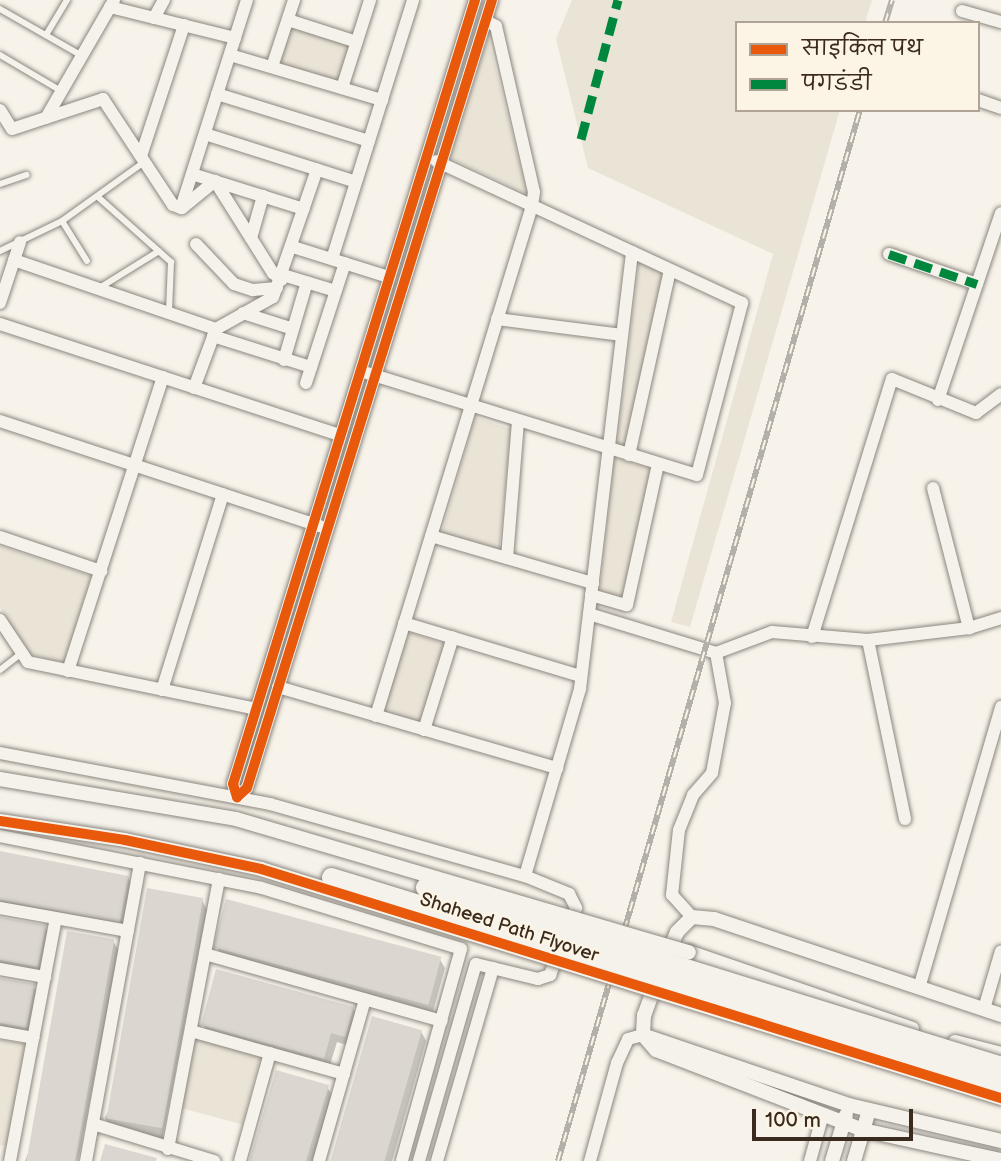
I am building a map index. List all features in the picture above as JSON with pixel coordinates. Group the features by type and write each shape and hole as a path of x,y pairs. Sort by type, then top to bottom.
{"highway":[{"name":"Shaheed Path Flyover","path":"0,791 235,835 425,887 1001,1066"},
{"name":"Shaheed Path Flyover","path":"0,807 215,847 966,1075 997,1092"},
{"path":"383,862 425,887"},
{"path":"981,1061 1001,1060"},
{"path":"893,1065 923,1062"}],"street":[{"path":"154,18 164,0"},
{"path":"181,208 247,0"},
{"path":"272,67 294,0"},
{"path":"342,88 370,0"},
{"path":"306,383 336,291 338,261 356,181 413,0"},
{"path":"237,797 233,783 475,0"},
{"path":"237,797 247,788 492,0"},
{"path":"46,118 112,3 154,18 235,38"},
{"path":"962,11 1001,22"},
{"path":"288,20 357,42"},
{"path":"376,716 532,206 534,192 496,26 486,21"},
{"path":"143,159 184,25"},
{"path":"230,55 382,100"},
{"path":"217,94 369,141"},
{"path":"2,116 12,129 103,99 173,205 181,208"},
{"path":"980,101 1001,108"},
{"path":"205,134 356,181"},
{"path":"360,371 470,408 697,475 741,303 426,157"},
{"path":"194,388 214,332 273,297 293,247 317,169"},
{"path":"192,174 304,209"},
{"path":"181,208 215,181"},
{"path":"215,181 281,281"},
{"path":"251,238 263,196"},
{"path":"938,400 1001,213"},
{"path":"0,303 20,242"},
{"path":"196,244 234,284 253,290 281,281 307,282 336,291"},
{"path":"293,247 389,277"},
{"path":"525,876 582,676 632,252"},
{"path":"889,254 977,284"},
{"path":"14,260 101,287 284,360 311,368"},
{"path":"629,455 670,270"},
{"path":"284,360 307,282"},
{"path":"243,313 293,329"},
{"path":"497,319 622,335"},
{"path":"0,324 340,435"},
{"path":"68,671 163,377"},
{"path":"812,637 892,379 938,400 976,413 1001,394"},
{"path":"0,421 327,529"},
{"path":"507,558 519,422"},
{"path":"431,536 507,558 592,589 627,605 658,464"},
{"path":"933,488 969,628"},
{"path":"162,690 223,494"},
{"path":"0,537 101,571"},
{"path":"589,614 716,653 772,632 868,640 969,628 1001,618"},
{"path":"0,620 28,662 256,709"},
{"path":"404,623 582,676"},
{"path":"424,730 453,637"},
{"path":"868,640 905,819"},
{"path":"716,653 725,703 712,773 693,795 679,830 672,895 692,917 714,919 1001,1015"},
{"path":"278,687 557,768"},
{"path":"919,988 1001,707"},
{"path":"0,752 237,797 525,876 567,892 576,908 550,975 542,977 476,964 419,1161"},
{"name":"Shaheed Path Flyover","path":"0,779 168,804 383,862 689,952 914,1030 1001,1054"},
{"name":"Shaheed Path Flyover","path":"0,821 212,857 322,881 893,1065 997,1092"},
{"path":"0,836 219,879 458,947 461,953 402,1161"},
{"path":"86,1161 140,863"},
{"path":"168,1149 219,879"},
{"path":"0,908 128,931"},
{"path":"692,917 677,932 644,1015 643,1035 656,1050 863,1129 1001,1160"},
{"path":"8,1156 56,918"},
{"path":"984,1009 1001,951"},
{"path":"205,954 442,1021"},
{"path":"437,1161 493,968"},
{"path":"0,969 45,977"},
{"path":"319,1161 365,999"},
{"path":"191,1031 344,1074"},
{"path":"0,1032 33,1038"},
{"path":"590,1161 617,1063 628,1039 643,1035 849,1105 1001,1141"},
{"path":"240,1161 270,1053"},
{"path":"832,1161 849,1105"},
{"path":"854,1161 869,1110"},
{"path":"810,1161 823,1114"},
{"path":"93,1124 214,1161"}],"lane":[{"path":"46,35 66,0"},
{"path":"0,9 82,56"},
{"path":"0,55 61,91"},
{"path":"0,251 62,221 97,197 143,159"},
{"path":"0,184 26,175"},
{"path":"97,197 171,262 169,312"},
{"path":"62,221 87,261"},
{"path":"101,287 159,251"},
{"path":"0,670 22,653"}],"shaded area":[{"path":"572,0 872,0 866,21 735,21 735,112 839,112 690,627 671,622 773,254 588,168 556,39"},
{"path":"289,24 352,44 339,82 277,62"},
{"path":"488,37 527,194 450,158"},
{"path":"639,262 663,272 625,449 617,447"},
{"path":"475,417 511,429 499,551 442,533"},
{"path":"614,458 651,469 623,598 600,591"},
{"path":"0,546 91,576 64,663 30,654 0,608"},
{"path":"408,632 446,644 420,723 382,711"},
{"path":"194,1038 261,1056 242,1124 176,1107"},
{"path":"0,1040 25,1044 8,1145 0,1146"}],"building":[{"path":"0,851 129,876 119,923 0,900"},
{"path":"147,888 203,898 163,1128 106,1118"},
{"path":"226,899 441,957 428,1005 213,947"},
{"path":"0,917 46,925 38,967 0,960"},
{"path":"67,931 114,939 75,1161 26,1161"},
{"path":"216,969 354,1007 345,1037 331,1033 324,1059 201,1025"},
{"path":"0,978 35,984 26,1028 0,1023"},
{"path":"372,1016 422,1030 385,1161 330,1161"},
{"path":"276,1070 329,1085 306,1161 249,1161"},
{"path":"105,1144 157,1158 156,1161 100,1161"}],"railway":[{"path":"886,21 892,0"},
{"path":"558,1161 859,112"}],"marked path":[{"path":"581,139 618,0"},
{"path":"889,254 977,284"}],"cycle path":[{"path":"475,0 233,784 237,797 247,788 492,0"},
{"path":"0,821 125,840 261,869 1001,1098"}]}
